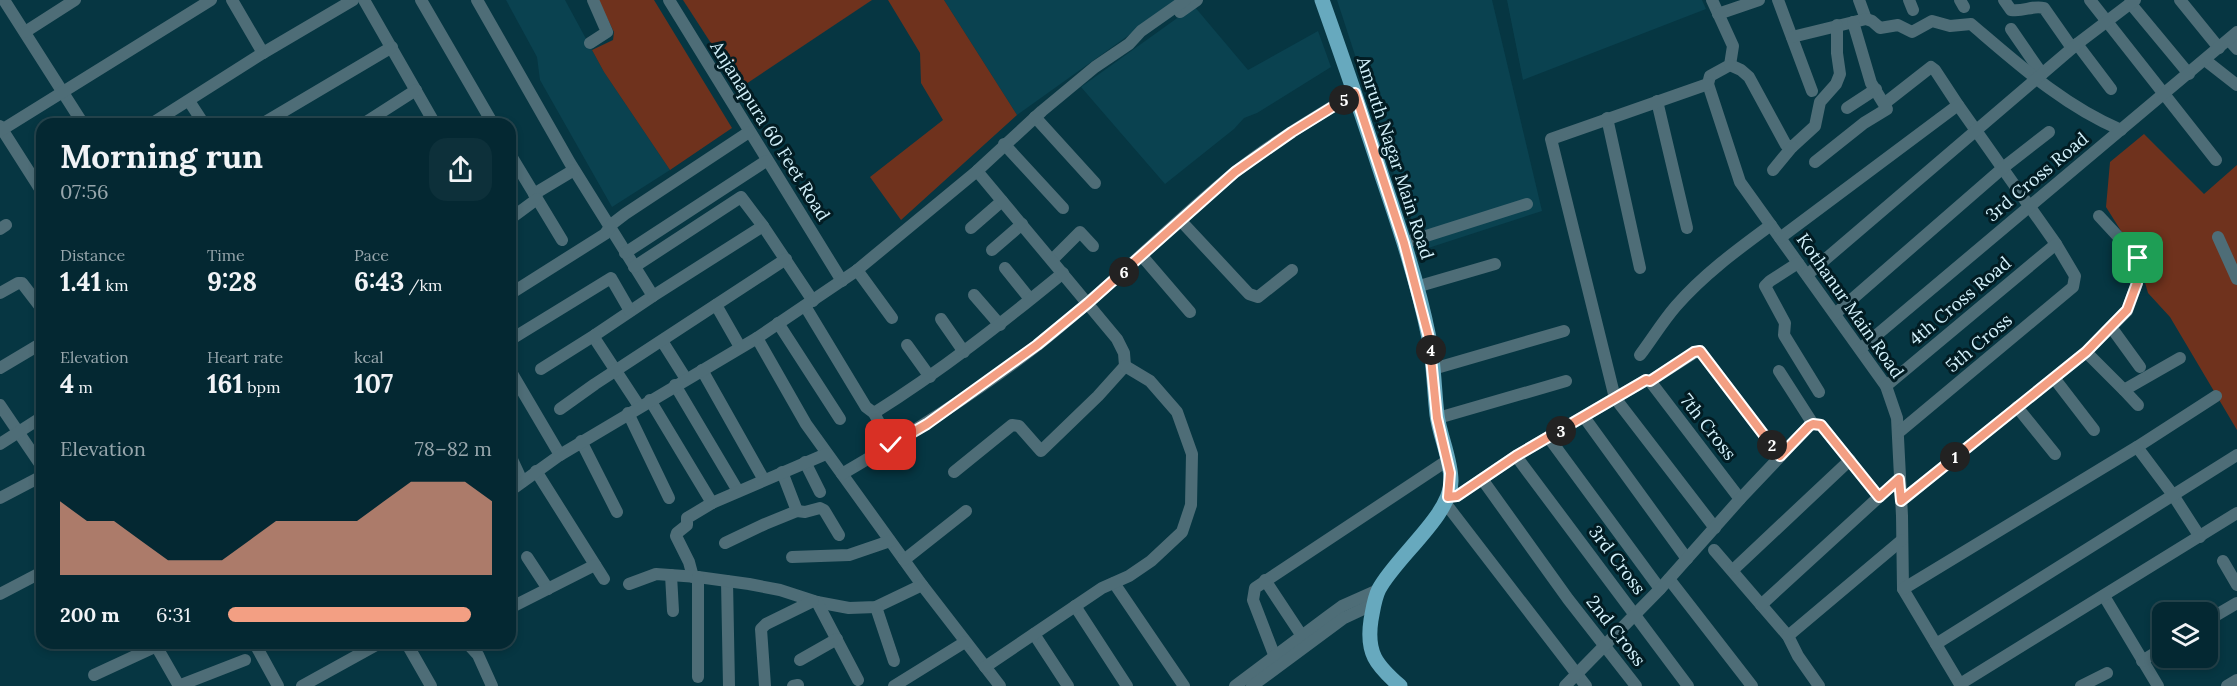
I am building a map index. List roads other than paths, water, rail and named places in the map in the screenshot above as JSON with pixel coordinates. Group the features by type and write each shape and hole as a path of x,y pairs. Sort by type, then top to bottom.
{"main road":[{"name":"Amruth Nagar Main Road","path":"1322,0 1404,243 1429,338 1437,418 1448,460 1451,484 1447,501"},
{"path":"1400,686 1383,671 1371,651 1369,631 1376,597 1396,563 1447,501"}],"street":[{"path":"4,0 79,118"},
{"path":"25,32 74,0"},
{"path":"36,183 1,129 211,0"},
{"path":"232,0 263,53"},
{"path":"161,118 263,53 353,0"},
{"path":"364,0 432,118"},
{"path":"421,0 490,118"},
{"path":"477,0 609,229 653,296"},
{"path":"590,44 606,35 607,32 593,0"},
{"name":"Anjanapura 60 Feet Road","path":"669,0 766,161 842,281"},
{"path":"516,486 560,454 757,338 842,281 976,171 1035,117 1095,68 1129,44 1133,38 1185,0"},
{"path":"1129,44 1137,43 1197,0"},
{"path":"1712,0 1733,46 1730,64 1710,76 1708,84 1607,118 1552,138 1551,141 1615,399 1715,528"},
{"path":"1718,14 1759,0"},
{"path":"1778,0 1812,91"},
{"path":"1859,0 1866,20"},
{"path":"2004,0 2012,10 2025,11 2036,6 2044,8 2111,89"},
{"path":"2090,0 2216,160"},
{"path":"2180,0 2231,42"},
{"path":"1807,275 2074,46 2132,2 2188,74"},
{"path":"1792,37 1866,20 1872,21 1880,28 1898,25 1912,32 1932,21 1950,26 1971,24 2093,117 2121,130"},
{"path":"1815,162 1888,107 1871,83 1853,22"},
{"path":"1773,170 1792,147 1815,126 1820,102 1836,84 1840,74 1837,25"},
{"path":"2012,29 2040,76"},
{"name":"3rd Cross Road","path":"1860,350 2188,74 2231,42"},
{"path":"272,118 392,47"},
{"path":"2205,60 2237,85"},
{"path":"1730,64 1749,77 1786,145 1792,147"},
{"path":"1885,103 1931,68 1935,70 2056,244"},
{"name":"Kothanur Main Road","path":"1708,84 1740,182 1886,386 1897,418 1903,589 1961,685"},
{"path":"1847,108 1876,89"},
{"path":"372,118 416,90"},
{"path":"842,474 927,424 1019,358 1088,303 1235,172 1292,132 1355,93"},
{"path":"189,101 200,118"},
{"path":"1657,101 1688,228"},
{"path":"1780,238 1958,105"},
{"path":"1035,117 1095,183"},
{"path":"1607,118 1640,268"},
{"path":"516,290 605,234 625,214 749,132"},
{"path":"1835,314 2004,167 2049,132"},
{"path":"1004,144 1063,208"},
{"path":"626,253 766,161"},
{"path":"516,164 562,240"},
{"path":"516,214 535,197 574,170"},
{"path":"954,472 1012,425 1019,426 1041,451 1098,396 1125,366 1124,352 1117,339 976,171"},
{"path":"634,267 741,197 786,259 866,407 874,413 891,445"},
{"path":"971,228 1002,201"},
{"path":"1404,243 1527,204"},
{"path":"1901,501 2086,352 2127,310 2137,283 2138,258 2099,216"},
{"path":"1181,220 1249,294 1258,297 1292,270"},
{"path":"992,250 1022,224"},
{"path":"1640,355 1675,307 1713,268 1771,225"},
{"path":"540,369 764,226"},
{"path":"1052,260 1080,232 1093,246"},
{"path":"2218,237 2237,279"},
{"name":"5th Cross","path":"1898,433 2073,287 2075,276 2056,244"},
{"name":"4th Cross Road","path":"1886,386 2056,244"},
{"path":"1142,256 1190,312"},
{"path":"560,409 786,259"},
{"path":"1798,263 1765,286 1785,323 1784,335 1819,392"},
{"path":"1416,286 1495,264"},
{"path":"1005,268 1030,299"},
{"path":"857,270 892,318"},
{"path":"874,413 964,352 1063,273"},
{"path":"516,336 611,278 630,311"},
{"path":"0,293 22,283 36,301"},
{"path":"974,295 1000,325"},
{"path":"716,305 740,347"},
{"path":"941,319 964,352"},
{"path":"778,323 840,419"},
{"path":"2111,327 2140,367"},
{"path":"1433,369 1564,331"},
{"path":"596,335 596,339 616,370 645,403 712,503"},
{"path":"757,338 806,424 826,454 1000,686"},
{"path":"662,340 738,492"},
{"path":"907,345 930,377"},
{"path":"0,368 36,347"},
{"path":"1586,686 1447,501 1516,456 1646,380 1650,381 1694,352 1700,351 1780,456"},
{"path":"2086,352 2138,405"},
{"path":"2124,390 2180,358"},
{"path":"985,667 1102,588 1130,576 1151,561 1182,532 1191,505 1192,454 1177,412 1150,381 1125,366"},
{"path":"702,370 764,480"},
{"path":"1779,371 1813,424"},
{"path":"2054,378 2094,430"},
{"path":"516,380 560,454"},
{"path":"1437,418 1566,381"},
{"name":"7th Cross","path":"1650,381 1740,499"},
{"path":"1903,589 2216,396"},
{"path":"0,405 36,458"},
{"path":"2018,407 2055,454"},
{"path":"628,413 669,498"},
{"path":"1584,417 1687,559"},
{"path":"0,444 36,421"},
{"path":"1564,686 1636,615 1740,499 1813,424"},
{"path":"1813,424 1821,425 1879,497"},
{"path":"1550,438 1660,589"},
{"path":"582,441 617,512"},
{"path":"2136,447 2173,495 2200,537"},
{"path":"698,677 696,577 676,536 677,533 687,525 687,518 712,503 826,454"},
{"path":"1936,644 2237,455"},
{"name":"3rd Cross","path":"1516,456 1688,686"},
{"path":"1275,657 1252,600 1255,588 1448,460"},
{"path":"1733,570 1850,460"},
{"path":"805,462 820,492"},
{"path":"516,468 522,481"},
{"path":"536,471 604,579"},
{"path":"782,472 798,511"},
{"path":"0,498 36,479"},
{"name":"2nd Cross","path":"1482,479 1568,599 1636,686"},
{"path":"1761,605 1899,479"},
{"path":"725,543 798,511 805,512 820,508 824,510 839,535"},
{"path":"904,560 966,511"},
{"path":"1961,685 2237,513"},
{"path":"1788,636 1902,540"},
{"path":"792,557 849,555 890,541"},
{"path":"1714,550 1788,636 1798,656 1820,686"},
{"path":"527,556 548,589"},
{"path":"2223,561 2237,585"},
{"path":"516,605 595,566"},
{"path":"629,584 656,573 696,577 780,590 815,602 849,608 876,607 922,585"},
{"path":"0,594 36,575"},
{"path":"671,575 673,611"},
{"path":"1669,579 1752,686"},
{"path":"1264,580 1302,636"},
{"path":"727,581 729,686"},
{"path":"1114,583 1184,686"},
{"path":"2104,596 2158,686"},
{"path":"1235,686 1342,606 1376,597"},
{"path":"1252,686 1376,597"},
{"path":"815,602 858,680"},
{"path":"765,686 761,629 766,624 815,602"},
{"path":"2218,614 2237,603"},
{"path":"1075,606 1127,686"},
{"path":"876,607 894,661"},
{"path":"1034,634 1068,686"},
{"path":"800,660 837,639"},
{"path":"894,686 965,642"},
{"path":"94,675 147,649"},
{"path":"160,649 179,686 245,660"},
{"path":"259,649 279,686"},
{"path":"302,686 369,649"},
{"path":"410,649 432,686"},
{"path":"472,649 478,656 492,686"},
{"path":"2142,661 2152,655"},
{"path":"2081,686 2107,674"},
{"path":"2227,686 2237,680"}]}
